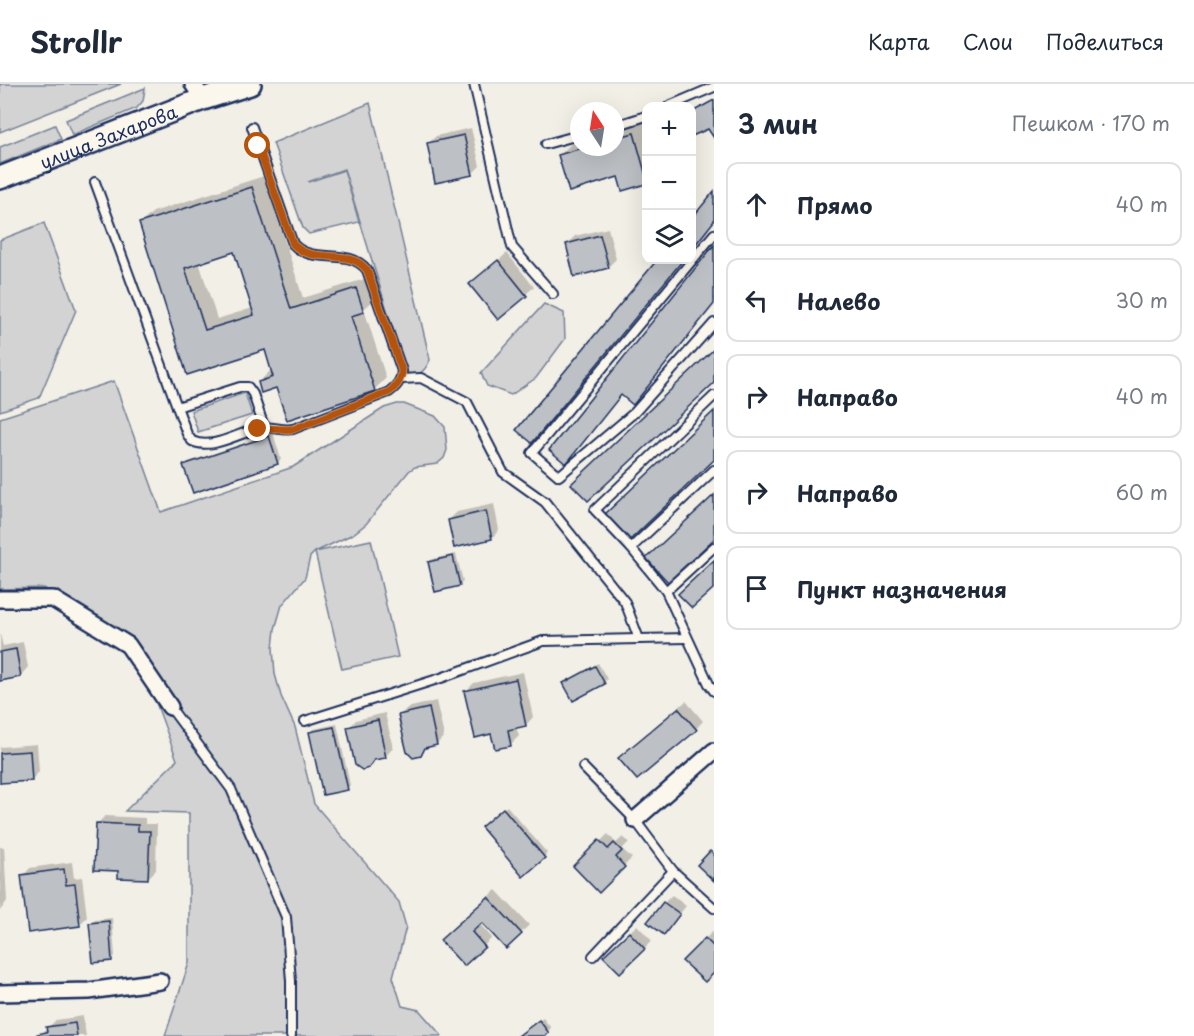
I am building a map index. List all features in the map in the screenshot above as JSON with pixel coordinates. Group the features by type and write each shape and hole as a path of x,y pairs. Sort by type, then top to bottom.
{"main road":[{"name":"улица Захарова","path":"0,178 198,92 249,84"}],"street":[{"path":"0,599 53,599 128,645 170,707"},
{"path":"634,819 714,751"},
{"path":"0,993 89,991 160,981"}],"lane":[{"path":"474,84 512,247 553,294"},
{"path":"678,102 714,87"},
{"path":"624,123 642,117"},
{"path":"95,182 187,434 192,441 207,444 264,428 285,431 294,429 389,392 401,379 401,363 367,270 356,260 305,253 293,244 252,127"},
{"path":"546,144 570,137"},
{"path":"714,234 532,453 559,476 635,412 714,323"},
{"path":"401,379 421,378 467,402 503,472 545,502 625,602 639,639"},
{"path":"177,407 244,386 248,387 253,394 264,428"},
{"path":"714,396 595,510 631,548 666,591 714,691"},
{"path":"631,548 714,470"},
{"path":"666,591 714,547"},
{"path":"305,721 441,678 543,641 687,638"},
{"path":"170,707 231,789 286,917 291,981 291,1036"},
{"path":"583,766 634,819 673,871 714,908"},
{"path":"593,956 673,871"}],"shaded area":[{"path":"0,84 121,84 0,132"},
{"path":"145,88 143,101 137,108 72,135 66,120"},
{"path":"370,103 430,360 416,375 409,375 406,372 344,169 308,182 344,170 359,222 309,234 303,228 273,143"},
{"path":"55,125 61,139 0,164 0,147"},
{"path":"44,223 76,310 39,398 0,411 0,240"},
{"path":"544,304 564,313 565,339 536,378 511,395 487,386 481,373"},
{"path":"114,381 161,512 293,467 384,408 397,404 404,404 435,416 445,427 447,450 444,458 437,464 415,467 409,471 366,524 353,534 315,552 310,557 305,578 282,605 275,629 273,648 275,674 281,696 295,727 314,804 399,902 406,927 393,977 402,1006 419,1010 442,1036 165,1036 189,963 189,813 125,811 177,760 132,637 44,588 0,589 0,418"},
{"path":"245,393 252,415 198,432 191,411"},
{"path":"371,540 398,657 342,669 315,552"}],"building":[{"path":"714,100 714,138 708,129 696,134 696,110"},
{"path":"634,133 642,162 642,185 622,191 618,177 569,192 558,155 570,151 570,156 624,156 624,136"},
{"path":"464,135 473,175 435,183 427,143"},
{"path":"252,187 291,309 356,288 364,312 351,316 375,391 287,420 276,388 261,393 258,382 273,377 265,350 187,375 139,223","holes":["234,252 254,315 205,330 185,268"]},
{"path":"714,191 714,221 696,244 696,213"},
{"path":"600,235 609,268 574,277 566,244"},
{"path":"714,245 714,304 633,405 621,395 566,464 549,450"},
{"path":"498,260 527,296 498,320 469,284"},
{"path":"654,264 680,264 532,443 516,430"},
{"path":"714,349 714,383 588,501 571,484"},
{"path":"714,411 714,460 630,540 605,514"},
{"path":"269,436 278,464 193,493 183,465"},
{"path":"714,495 714,539 668,582 646,558"},
{"path":"486,511 492,539 454,548 448,520"},
{"path":"453,556 460,586 435,592 428,562"},
{"path":"714,560 714,588 692,608 678,594"},
{"path":"16,649 21,677 0,681 0,652"},
{"path":"595,666 605,684 573,701 563,683"},
{"path":"516,679 526,726 508,730 511,746 495,749 491,734 475,738 464,691"},
{"path":"429,708 437,745 425,748 421,756 413,758 407,752 398,715"},
{"path":"678,708 697,730 637,780 618,758"},
{"path":"378,720 386,758 374,760 369,768 362,770 355,765 347,727"},
{"path":"334,727 348,790 323,795 309,732"},
{"path":"30,751 32,781 0,783 0,753"},
{"path":"503,808 545,858 523,877 481,827"},
{"path":"96,823 138,825 138,831 150,831 148,879 118,878 118,871 94,870"},
{"path":"599,840 608,849 614,843 622,851 616,857 625,867 599,893 573,866"},
{"path":"710,851 714,854 714,881 697,865"},
{"path":"64,869 66,885 75,884 80,926 28,933 21,875"},
{"path":"488,897 522,934 506,949 482,923 472,932 485,947 464,966 440,940"},
{"path":"663,902 680,914 664,935 647,922"},
{"path":"109,921 112,961 93,963 89,923"},
{"path":"629,932 645,949 620,973 603,956"},
{"path":"705,938 714,947 714,973 705,982 682,961"},
{"path":"539,1020 549,1033 545,1036 518,1036"},
{"path":"75,1023 77,1036 37,1036 37,1034 47,1032 46,1027"}],"route":[{"path":"258,146 293,244 298,250 312,255 356,260 367,270 402,371 401,379 389,392 294,429 285,431 271,428 258,429"}]}
